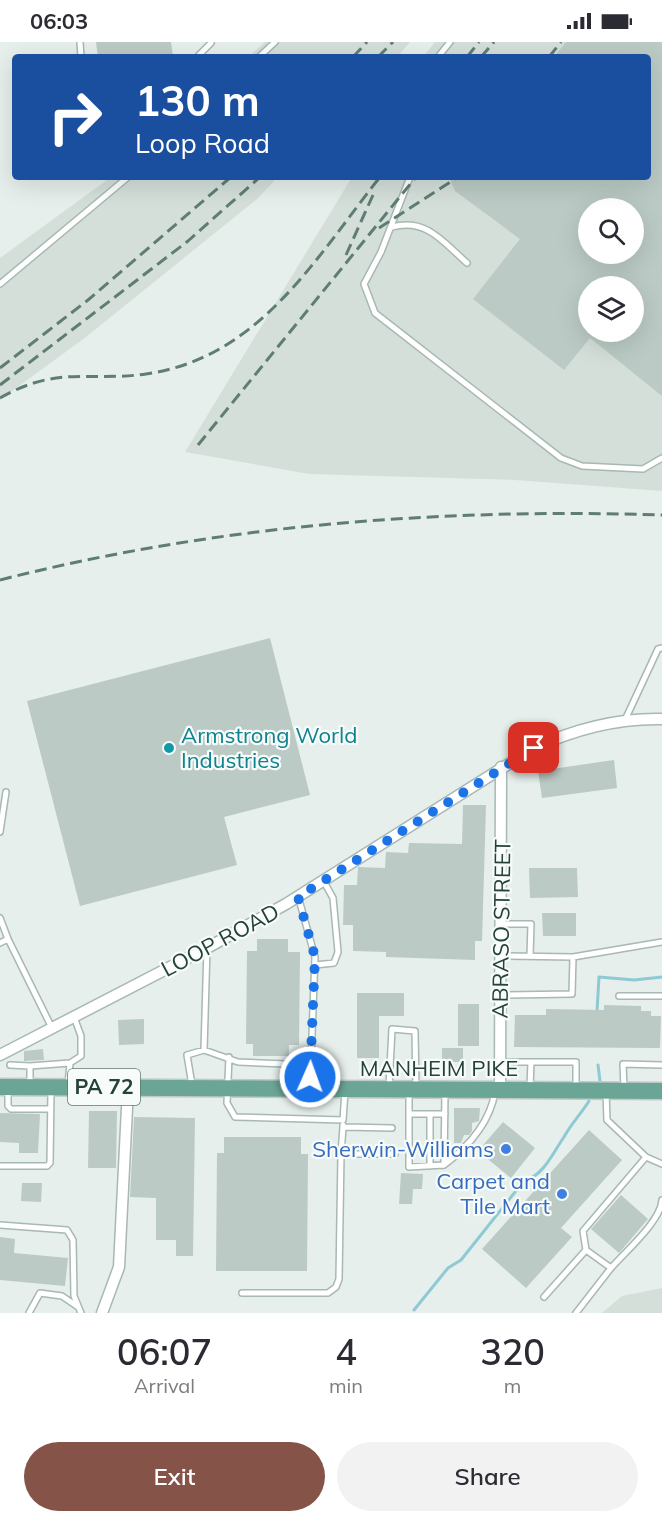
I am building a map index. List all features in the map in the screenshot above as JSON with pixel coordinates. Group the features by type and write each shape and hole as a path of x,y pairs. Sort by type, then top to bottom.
{"main road":[{"name":"MANHEIM PIKE","path":"4,1087 662,1091"}],"street":[{"name":"LOOP ROAD","path":"0,1055 207,948 298,897 534,748 572,732 625,721 662,719"},
{"name":"ABRASO STREET","path":"498,1091 502,924 501,767"},
{"path":"102,1313 119,1267 128,1088"}],"lane":[{"path":"262,54 275,42"},
{"path":"440,54 450,42"},
{"path":"200,54 211,43"},
{"path":"0,284 125,180"},
{"path":"409,180 392,227 364,284 375,314 561,458 582,466 643,469 662,458"},
{"path":"392,227 406,224 421,225 467,263"},
{"path":"625,721 652,660 658,649 662,648"},
{"path":"0,832 6,792"},
{"path":"315,965 334,963 338,952 333,898 323,880"},
{"path":"298,897 308,927 315,965 310,1089"},
{"path":"0,918 52,1028"},
{"path":"502,924 531,924 530,957"},
{"path":"0,943 8,939"},
{"path":"501,956 573,957 662,942"},
{"path":"204,1050 207,948"},
{"path":"500,995 572,994 573,957"},
{"path":"620,996 662,996"},
{"path":"10,1065 70,1063 81,1056 81,1036 74,1017"},
{"path":"389,1090 392,1029 415,1031 413,1090 409,1114 409,1167 444,1165 463,1149 483,1125 493,1107 498,1091"},
{"path":"192,1088 186,1055 204,1050 238,1062 311,1065"},
{"path":"229,1057 227,1103 235,1117 392,1128"},
{"path":"500,1062 576,1062 576,1091"},
{"path":"529,1091 531,1062"},
{"path":"68,1087 70,1063"},
{"path":"624,1091 623,1064 662,1065"},
{"path":"30,1066 30,1087"},
{"path":"4,1087 8,1106 11,1109 50,1109"},
{"path":"0,1166 47,1166 50,1163 51,1087"},
{"path":"242,1293 328,1293 336,1287 339,1279 341,1154 345,1089"},
{"path":"444,1165 445,1090"},
{"path":"606,1091 607,1120 645,1157 662,1164"},
{"path":"409,1114 445,1114"},
{"path":"430,1114 430,1166"},
{"path":"341,1154 395,1154"},
{"path":"611,1268 586,1250 583,1231 645,1157"},
{"path":"576,1313 611,1268 652,1222 662,1207 662,1200"},
{"path":"0,1225 67,1230 73,1240 74,1296 80,1310"},
{"path":"544,1297 586,1250"},
{"path":"29,1313 40,1293 62,1296 80,1310"}],"shaded area":[{"path":"265,42 410,42 400,54 251,54"},
{"path":"435,42 662,42 662,491 515,480 309,474 185,452 350,180 651,180 651,54 425,54"},
{"path":"107,180 275,180 257,199 86,337 0,400 0,258"},
{"path":"662,1288 662,1313 602,1313 622,1296"}],"building":[{"path":"96,42 171,42 173,54 98,54"},
{"path":"566,42 662,42 662,396 595,342 644,342 644,276 578,276 578,342 587,342 564,370 473,299 520,239 455,191 450,180 651,180 651,54 556,54"},
{"name":"Armstrong World Industries","path":"270,638 310,795 224,817 237,865 80,906 27,701"},
{"path":"614,760 617,788 542,798 538,771"},
{"path":"463,805 486,805 482,941 475,941 475,960 386,957 386,952 353,951 353,925 343,925 344,885 357,885 358,867 385,868 386,852 408,853 409,843 462,844"},
{"path":"529,868 577,868 578,897 530,898"},
{"path":"542,913 576,913 576,936 543,936"},
{"path":"257,939 288,939 288,952 300,952 299,1045 289,1045 289,1056 253,1056 253,1044 246,1044 247,951 257,951"},
{"path":"357,993 404,993 404,1016 379,1016 379,1058 357,1058"},
{"path":"458,1004 479,1004 479,1046 458,1046"},
{"path":"604,1005 641,1006 641,1011 651,1011 651,1016 661,1016 660,1048 514,1047 515,1015 546,1015 546,1009 604,1010"},
{"path":"144,1019 144,1044 119,1045 118,1020"},
{"path":"442,1048 463,1048 463,1062 442,1062"},
{"path":"43,1049 44,1060 24,1061 24,1051"},
{"path":"454,1108 480,1108 479,1121 472,1123 472,1131 469,1135 464,1135 461,1143 454,1143"},
{"path":"89,1111 117,1111 116,1168 88,1168"},
{"path":"0,1113 40,1114 38,1153 19,1153 19,1143 0,1142"},
{"path":"134,1117 195,1118 193,1256 176,1256 176,1240 156,1240 156,1198 130,1197"},
{"name":"Sherwin-Williams","path":"503,1122 535,1148 511,1178 478,1151"},
{"name":"Carpet and Tile Mart","path":"589,1130 622,1160 561,1228 572,1237 526,1288 482,1249"},
{"path":"224,1137 301,1137 301,1154 308,1154 307,1271 216,1271 217,1153 224,1153"},
{"path":"401,1173 423,1174 422,1189 413,1189 412,1204 399,1204"},
{"path":"22,1183 42,1183 41,1202 21,1201"},
{"path":"621,1195 648,1219 619,1253 591,1229"},
{"path":"0,1237 15,1239 14,1253 68,1258 65,1286 0,1280"}],"waterway":[{"path":"597,1011 599,977 634,980 662,977"},
{"path":"598,1065 600,1081"},
{"path":"414,1310 448,1268 461,1260 523,1182 542,1169 589,1101"}],"railway":[{"path":"356,54 367,42"},
{"path":"381,54 393,42"},
{"path":"469,54 479,42"},
{"path":"484,54 494,42"},
{"path":"551,54 561,42"},
{"path":"0,368 88,300 228,180"},
{"path":"0,385 188,241 257,180"},
{"path":"0,398 39,381 56,378 146,374 186,364 221,348 253,326 281,300 332,240 378,180"},
{"path":"198,445 414,180"},
{"path":"379,228 453,180"},
{"path":"346,255 373,195"},
{"path":"0,580 81,561 163,546 246,533 328,524 495,514 662,515"}],"place":[{"name":"Armstrong World Industries","path":"169,748"},
{"name":"Sherwin-Williams","path":"506,1149"},
{"name":"Carpet and Tile Mart","path":"562,1194"}],"route":[{"path":"310,1077 315,957 298,897 534,748"}]}
